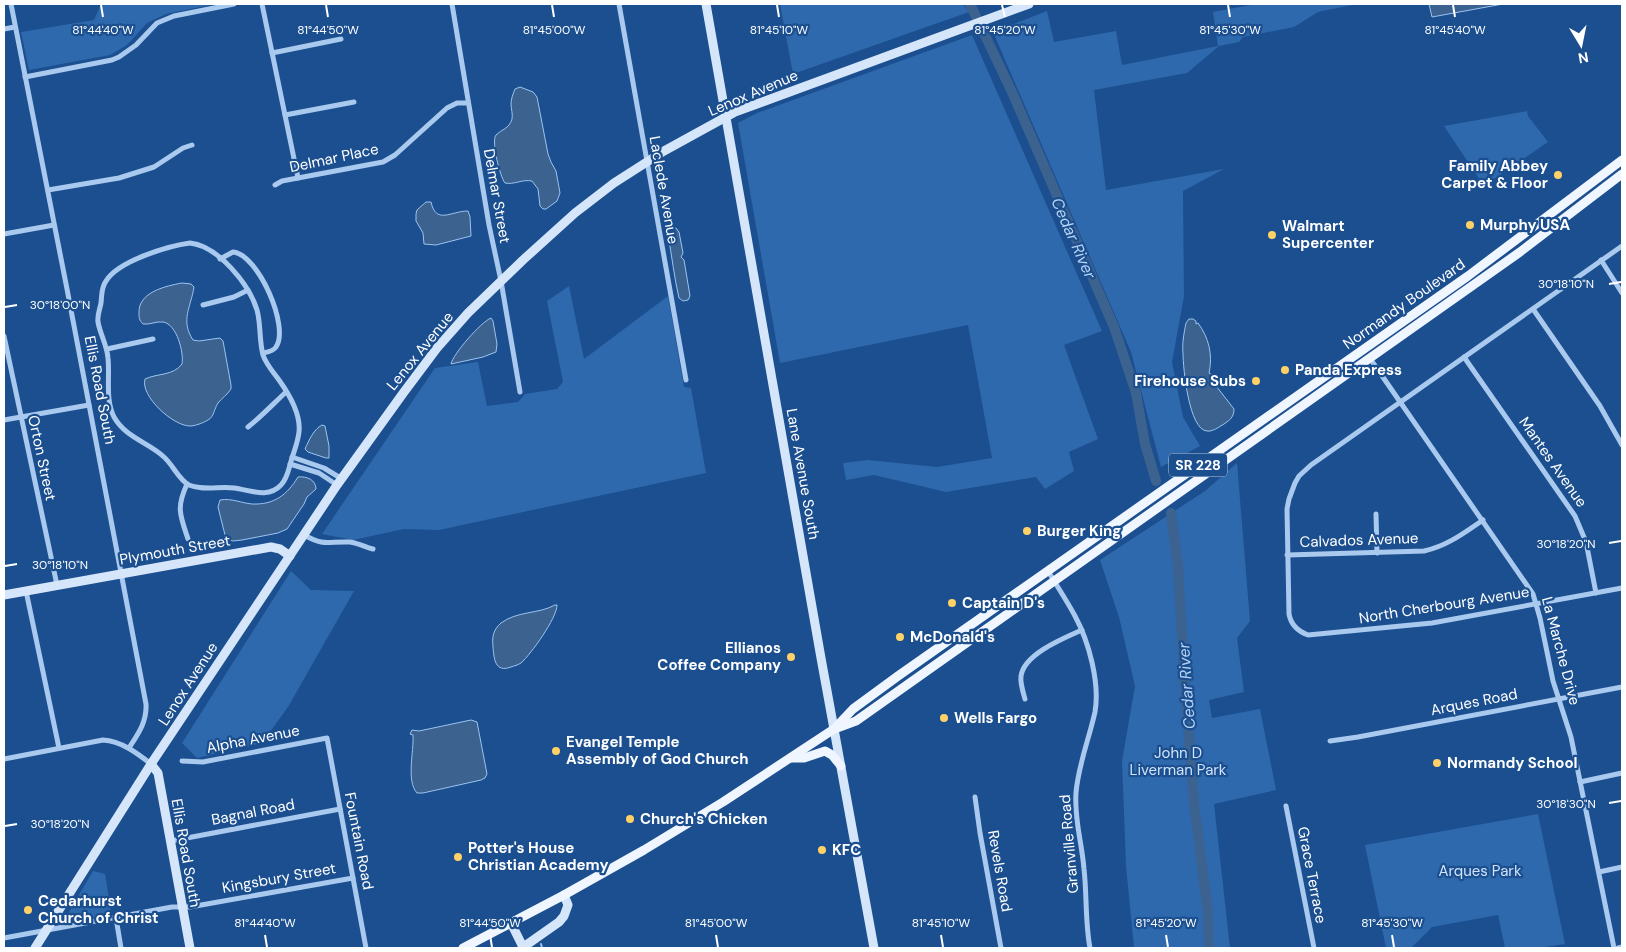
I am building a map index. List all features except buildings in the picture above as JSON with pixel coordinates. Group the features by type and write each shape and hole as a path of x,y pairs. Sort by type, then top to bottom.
{"main road":[{"name":"Lane Avenue South","path":"706,4 874,948"},
{"name":"Lenox Avenue","path":"36,948 151,764 339,482 437,348 468,313 501,281 575,213 646,162 725,117 832,75 1029,4"},
{"name":"Normandy Boulevard","path":"463,948 644,850 834,729 853,709 934,650 1468,276 1622,160"},
{"name":"Normandy Boulevard","path":"834,729 856,721 1520,252 1622,174"},
{"path":"1096,551 1098,546 1126,524 1129,514"},
{"name":"Plymouth Street","path":"4,595 271,547 280,549 290,556"},
{"path":"791,758 804,758 825,751 832,755 841,766"},
{"name":"Ellis Road South","path":"151,764 158,773 190,948"},
{"path":"511,923 523,948 554,926 564,916 568,905 564,895"}],"street":[{"name":"Ellis Road South","path":"11,4 89,405 146,712 144,724 129,748"},
{"path":"25,77 112,60 127,52 152,28 165,19 234,4"},
{"path":"262,4 298,178"},
{"name":"Delmar Street","path":"452,4 489,225 501,281 520,392"},
{"name":"Laclede Avenue","path":"620,4 646,162 686,380"},
{"path":"4,29 15,27"},
{"path":"272,53 341,40"},
{"path":"285,116 354,102"},
{"name":"Delmar Place","path":"275,185 282,181 384,162 395,155 447,108 457,103 468,103"},
{"path":"48,190 118,178 154,167 183,148 192,145"},
{"path":"4,234 54,225"},
{"path":"180,244 198,244 220,259 242,280 248,290 256,308 263,353 267,364 294,406 300,430 284,482 272,492 264,493 187,484 163,456 128,434 120,426 114,416 109,395 107,349 98,323 103,286 106,280 113,273 147,254 180,244"},
{"path":"1287,555 1287,509 1289,499 1299,476 1311,464 1622,246"},
{"path":"220,259 232,252 241,254 253,265 267,287 275,310 279,340 276,348 263,353"},
{"path":"1601,260 1622,293"},
{"path":"203,306 234,297 248,290"},
{"path":"1533,309 1600,406 1622,445"},
{"name":"Orton Street","path":"4,336 56,585"},
{"path":"107,349 153,339"},
{"name":"La Marche Drive","path":"1364,349 1528,585 1537,604 1550,665 1571,737 1614,948"},
{"name":"Mantes Avenue","path":"1464,357 1575,516 1586,542 1596,592"},
{"path":"248,427 263,416 286,392"},
{"path":"4,420 89,405"},
{"path":"292,457 324,468 339,482"},
{"path":"290,464 319,473 339,482"},
{"path":"187,484 179,504 180,515 188,539"},
{"path":"1376,514 1377,552"},
{"name":"Calvados Avenue","path":"1287,555 1416,552 1435,549 1456,539 1483,520"},
{"path":"304,536 316,542 326,544 351,542 373,549"},
{"name":"North Cherbourg Avenue","path":"1287,555 1288,614 1290,621 1299,631 1308,636 1390,628 1460,618 1622,588"},
{"name":"Granville Road","path":"1048,571 1082,630 1092,664 1096,693 1095,710 1078,780 1075,807 1084,866 1086,924 1090,948"},
{"path":"26,591 59,748"},
{"path":"1025,699 1021,676 1030,660 1056,642 1082,630"},
{"name":"Arques Road","path":"1330,741 1622,687"},
{"name":"Alpha Avenue","path":"182,761 202,762 327,738"},
{"name":"Fountain Road","path":"327,738 366,948"},
{"path":"4,760 103,740 114,741 129,748 151,764"},
{"path":"1580,782 1622,773"},
{"name":"Revels Road","path":"975,797 1001,948"},
{"name":"Grace Terrace","path":"1286,806 1314,948"},
{"name":"Bagnal Road","path":"171,841 340,809"},
{"path":"1599,872 1622,867"},
{"name":"Kingsbury Street","path":"4,938 172,907 182,908 353,878"},
{"path":"116,918 121,948"}],"green space":[{"path":"101,4 215,4 166,14 147,23 127,45 110,55 29,70 21,32 94,20"},
{"path":"780,4 963,4 969,12 793,74"},
{"path":"1256,4 1357,4 1318,12 1294,27 1243,37 1239,42 1219,46 1187,73 1094,90 1106,190 1224,169 1183,191 1184,296 1172,362 1183,417 1200,446 1161,467 1131,352 993,32 1047,11 1054,42 1116,31 1122,65 1218,46 1213,12"},
{"path":"972,35 1102,331 1064,345 1098,439 1069,452 1074,471 1045,489 1036,477 946,492 874,475 846,480 843,463 868,460 937,467 992,458 968,325 780,363 738,123 757,113"},
{"path":"1527,111 1528,116 1548,142 1484,186 1444,126"},
{"path":"569,286 584,359 668,296 684,387 691,388 706,473 439,530 404,529 353,540 322,534 435,368 478,362 487,406 518,402 525,394 557,389 563,382 547,301"},
{"name":"John D Liverman Park","path":"1237,463 1250,621 1237,638 1244,692 1209,700 1212,718 1260,709 1276,790 1214,804 1230,948 1134,948 1126,866 1122,761 1135,686 1119,617 1100,560 1205,491"},
{"path":"291,571 311,590 354,591 288,707 262,743 197,758 182,743"},
{"name":"Arques Park","path":"1538,814 1565,944 1538,948 1505,948 1498,915 1432,927 1411,948 1386,948 1365,845"},
{"path":"93,871 105,874 112,917 76,922 66,917"}],"shaded area":[{"path":"1429,4 1503,4 1432,17"},
{"path":"520,87 533,92 537,97 548,154 556,171 560,193 557,201 546,209 540,206 538,189 532,181 505,183 497,159 496,135 511,122 512,98 515,89"},
{"path":"426,202 431,202 433,209 440,215 468,211 471,236 436,245 424,244 423,233 416,221 416,214 417,210"},
{"path":"676,228 679,232 683,253 681,257 684,260 690,296 688,300 683,301 679,298 668,235 668,230"},
{"path":"182,283 191,284 194,287 187,320 189,333 193,340 220,338 223,341 231,385 231,389 218,403 210,419 190,426 175,421 159,409 148,394 145,386 145,379 174,371 182,364 181,346 176,333 168,324 163,322 143,324 139,316 140,306 148,295 161,288"},
{"path":"491,318 497,344 496,352 451,364 468,339 481,325"},
{"path":"1189,319 1196,321 1196,324 1198,323 1205,335 1210,353 1209,373 1213,382 1234,409 1230,420 1211,431 1201,428 1191,410 1188,397 1183,346 1186,323"},
{"path":"322,425 325,426 329,458 308,452 305,449 314,432"},
{"path":"298,477 310,479 316,486 316,489 307,497 287,529 278,533 242,540 233,541 227,539 218,507 220,500 252,504 267,503 284,494"},
{"path":"557,605 556,611 548,627 520,664 502,668 496,664 493,640 495,631 501,623 514,616"},
{"path":"471,720 477,722 487,774 485,778 417,793 411,774 413,735 410,734 412,730 419,731"}],"waterway":[{"name":"Cedar River","path":"970,4 1012,92 1114,327 1136,393 1145,444 1156,481"},
{"name":"Cedar River","path":"1171,513 1178,566 1194,803 1208,913 1209,948"},
{"path":"541,944 542,948"}],"place":[{"name":"Family Abbey Carpet & Floor","path":"1558,175"},
{"name":"Murphy USA","path":"1470,225"},
{"name":"Walmart Supercenter","path":"1272,235"},
{"name":"Panda Express","path":"1285,370"},
{"name":"Firehouse Subs","path":"1256,381"},
{"name":"Burger King","path":"1027,531"},
{"name":"Captain D's","path":"952,603"},
{"name":"McDonald's","path":"900,637"},
{"name":"Ellianos Coffee Company","path":"791,657"},
{"name":"Wells Fargo","path":"944,718"},
{"name":"Evangel Temple Assembly of God Church","path":"556,751"},
{"name":"Normandy School","path":"1437,763"},
{"name":"Church's Chicken","path":"630,819"},
{"name":"KFC","path":"822,850"},
{"name":"Potter's House Christian Academy","path":"458,857"},
{"name":"Cedarhurst Church of Christ","path":"28,910"}]}
